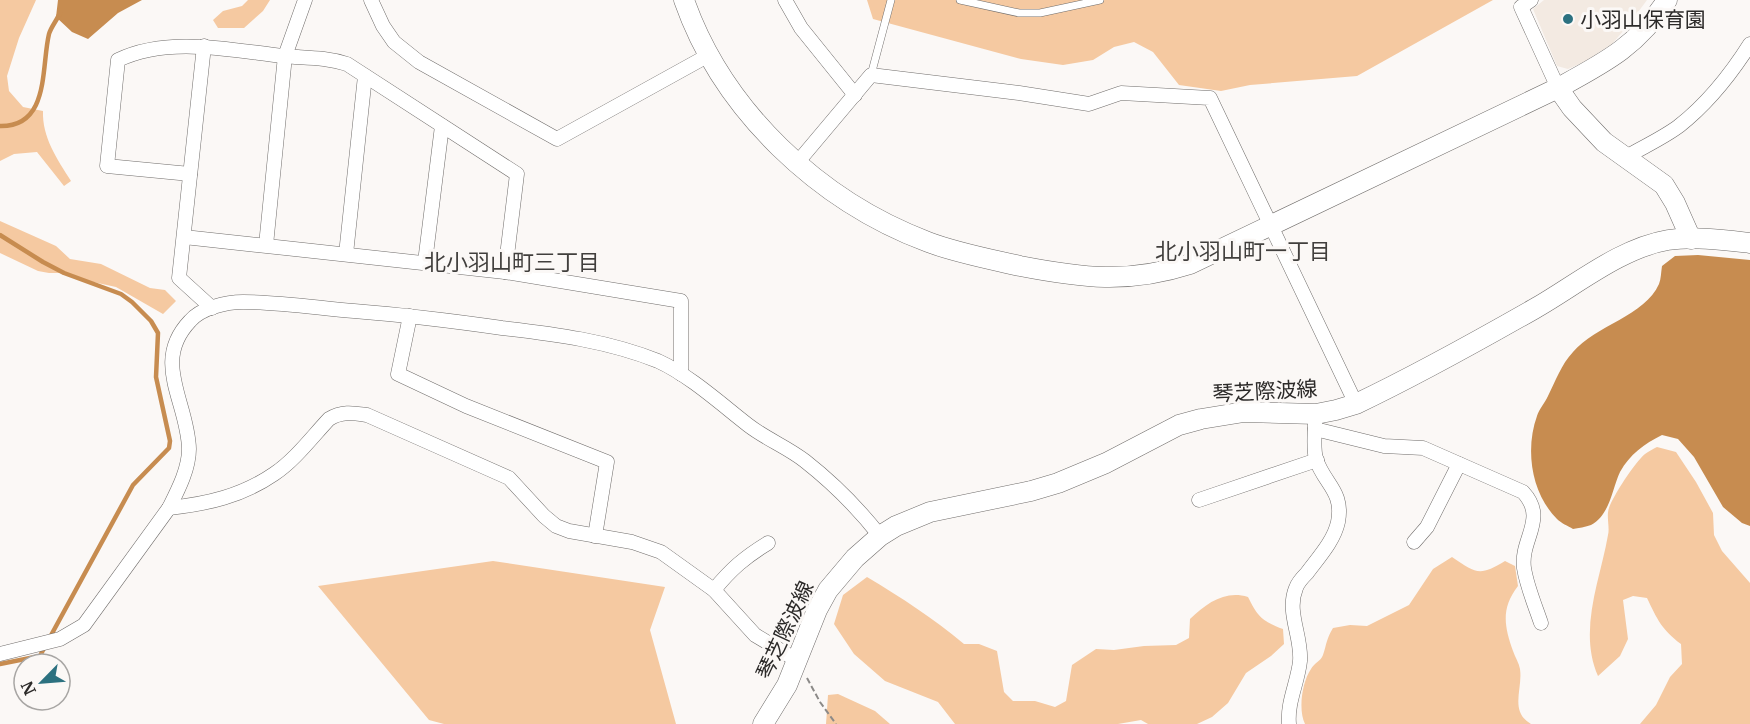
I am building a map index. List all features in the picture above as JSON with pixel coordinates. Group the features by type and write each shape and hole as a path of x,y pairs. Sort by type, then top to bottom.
{"street":[{"path":"267,245 285,56 305,0"},
{"path":"371,0 383,26 394,42 419,62 557,139 710,55"},
{"path":"684,0 728,87 796,163 834,193 872,216 922,240 953,250 1070,276 1139,276 1190,264 1558,88 1611,59 1629,46 1648,26 1667,0"},
{"path":"785,0 801,28 855,95"},
{"path":"1523,2 1558,88 1587,126 1604,142 1664,185 1691,239"},
{"path":"1626,157 1677,127 1703,105 1724,81 1750,44"},
{"path":"204,46 179,278 212,308"},
{"path":"189,174 107,166 118,60 136,51 204,46 285,56 330,58 347,64 517,174 505,272"},
{"path":"796,163 871,75 1089,104 1121,93 1210,98 1356,404"},
{"path":"346,254 365,76"},
{"path":"425,262 442,126"},
{"path":"184,237 505,272 681,301 681,374"},
{"name":"琴芝際波線","path":"763,724 787,685 817,610 828,590 849,564 880,536 911,519 930,512 1059,483 1098,467 1152,437 1190,422 1244,412 1316,421 1336,410 1356,404 1534,310 1630,252 1668,240 1691,239 1750,243"},
{"path":"0,654 60,639 84,625 170,508 179,489 189,451 187,428 171,368 176,339 191,319 212,308 242,302 410,316 569,336 618,348 659,362 681,374 753,429 804,460 863,515 880,536"},
{"path":"410,316 398,374 466,406 607,462 595,536"},
{"path":"170,508 203,505 233,496 275,474 329,419 338,414 367,415 499,472 513,482 544,516 556,525 569,531 632,542 662,552 714,590 754,635 798,661"},
{"path":"1289,724 1288,712 1300,662 1300,646 1294,623 1293,604 1296,587 1330,542 1337,524 1340,505 1336,492 1317,460 1316,421 1384,446 1423,448 1523,492 1531,500 1534,513 1524,567 1541,623"},
{"path":"1199,500 1317,460"},
{"path":"1414,542 1427,527 1459,464"},
{"path":"714,590 729,570 768,543"}],"lane":[{"path":"871,75 891,0"},
{"path":"960,0 1019,14 1049,12 1100,0"}],"path":[{"path":"798,661 820,702 836,724"}],"shaded area":[{"path":"0,0 36,0 19,38 7,76 9,91 23,107 43,111 48,139 71,181 64,186 37,152 14,154 0,161"},
{"path":"58,0 142,0 118,13 88,39 72,32 56,17"},
{"path":"248,0 270,0 263,11 244,28 218,28 213,20 223,11 242,6"},
{"path":"867,0 1493,0 1357,76 1250,85 1221,91 1179,85 1153,52 1134,42 1114,47 1093,60 1063,65 1021,59 873,19"},
{"path":"1544,0 1647,0 1612,44 1584,62 1568,69 1557,66 1533,9"},
{"path":"0,221 56,246 70,259 101,264 150,288 165,290 176,301 163,314 116,287 84,280 68,273 38,271 0,253"},
{"path":"1698,255 1750,260 1750,526 1742,523 1723,507 1694,457 1678,439 1662,435 1643,446 1628,460 1620,472 1610,501 1597,521 1589,526 1573,529 1559,520 1548,508 1536,484 1531,442 1538,413 1562,367 1573,352 1594,334 1643,304 1659,284 1662,266 1675,256"},
{"path":"1657,447 1676,452 1713,513 1714,535 1722,551 1750,583 1750,724 1640,724 1656,705 1670,677 1682,664 1681,644 1661,624 1647,598 1633,596 1623,600 1628,639 1620,656 1598,676 1592,659 1590,623 1609,529 1608,511 1636,464 1645,454"},
{"path":"1452,557 1472,570 1478,571 1489,569 1505,561 1515,566 1518,586 1509,602 1506,625 1520,669 1518,699 1520,713 1531,724 1305,724 1301,704 1305,681 1312,667 1322,657 1333,628 1350,625 1367,626 1409,605 1433,569"},
{"path":"493,561 665,587 650,630 676,724 444,724 429,720 318,586"},
{"path":"867,577 917,609 964,644 979,644 997,651 1004,692 1013,701 1035,701 1055,707 1066,701 1072,665 1096,649 1114,650 1176,645 1189,638 1190,619 1217,599 1232,595 1248,597 1261,618 1283,629 1284,644 1246,673 1228,703 1212,717 1197,724 1148,724 1141,720 1118,724 955,724 938,702 885,681 854,654 834,624 843,595"},
{"path":"838,694 875,711 890,724 826,724 828,695"}],"waterway":[{"path":"0,126 16,124 28,117 35,106 43,78 49,34 60,13"},
{"path":"0,235 64,273 121,294 151,321 158,333 156,377 170,441 169,448 133,485 49,639"},
{"path":"0,664 40,656 45,646"}],"place":[{"name":"小羽山保育園","path":"1568,19"}],"district":[{"name":"北小羽山町一丁目","path":"1243,251"},
{"name":"北小羽山町三丁目","path":"512,262"}]}
